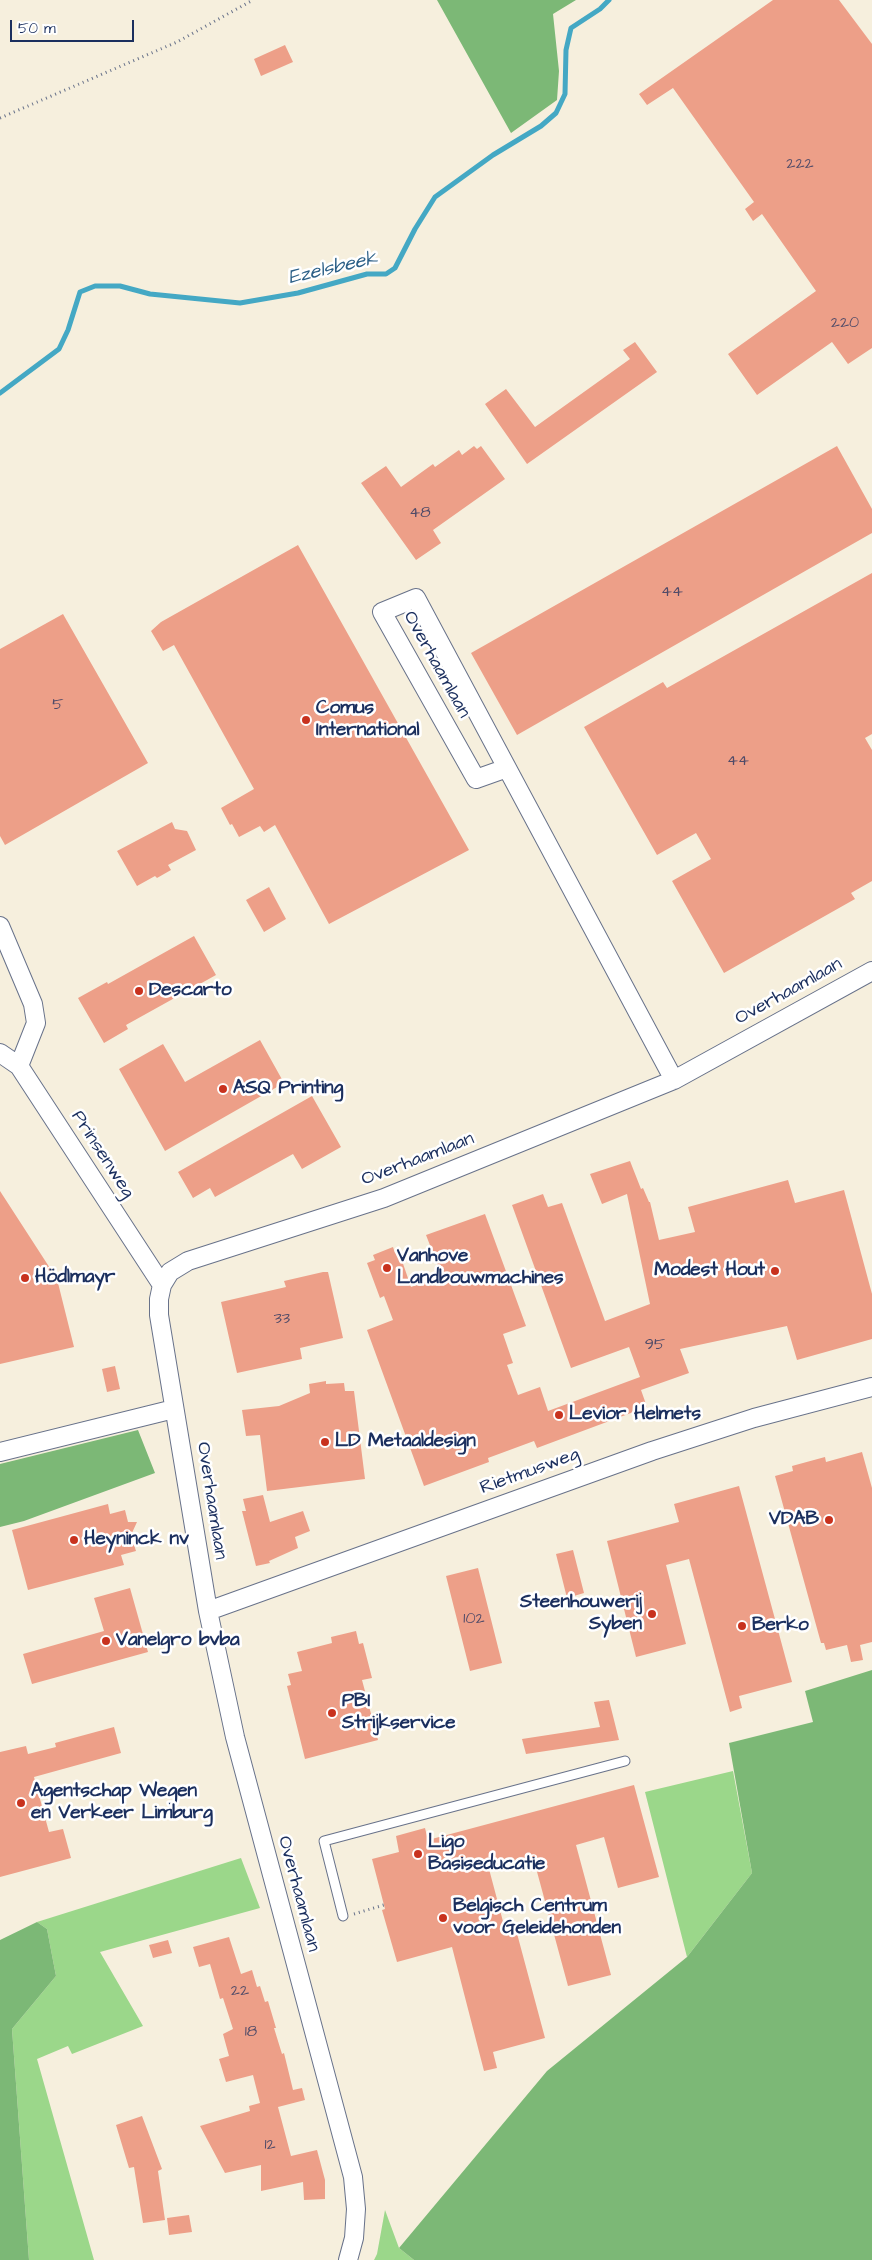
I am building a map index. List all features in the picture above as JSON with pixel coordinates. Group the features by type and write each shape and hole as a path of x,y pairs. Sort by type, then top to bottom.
{"street":[{"name":"Overhaamlaan","path":"507,768 476,779 382,612 416,598 507,768 674,1080"},
{"path":"0,926 33,1004 36,1023 19,1066"},
{"name":"Overhaamlaan","path":"348,2260 354,2238 356,2209 352,2177 235,1738 208,1611 174,1409 160,1315 159,1299 162,1285 170,1272 188,1261 384,1198 674,1080 872,971"},
{"name":"Prinsenweg","path":"0,1053 19,1066 162,1285"},
{"name":"Rietmusweg","path":"208,1611 652,1451 754,1418 872,1387"},
{"path":"0,1452 174,1409"}],"lane":[{"path":"343,1916 324,1841 625,1761"}],"path":[{"path":"0,118 177,42 253,0"},
{"path":"343,1916 386,1904"}],"green space":[{"path":"437,0 576,0 553,14 559,71 557,100 511,133"},
{"path":"138,1430 155,1473 24,1521 0,1527 0,1464"},
{"path":"872,1670 872,2260 414,2260 399,2248 547,2071 687,1957 752,1873 729,1743 813,1722 805,1691"},
{"path":"733,1771 752,1873 687,1957 645,1792"},
{"path":"241,1858 260,1908 100,1952 143,2026 72,2054 68,2046 37,2059 94,2260 29,2260 12,2029 56,1976 47,1929 37,1922"},
{"path":"37,1922 47,1929 56,1976 12,2029 29,2260 0,2260 0,1940"},
{"path":"385,2210 399,2248 414,2260 374,2260 377,2254"}],"building":[{"path":"773,0 839,0 872,44 872,348 848,364 832,342 757,395 728,354 816,291 762,214 753,221 745,209 754,202 673,88 647,105 639,94"},
{"path":"285,45 293,62 261,76 254,59"},
{"path":"635,342 657,372 527,464 485,404 506,389 535,427 630,359 623,350"},
{"path":"474,446 477,449 481,446 505,479 433,530 441,543 416,560 361,483 386,466 401,487 433,464 435,467 459,450 462,455"},
{"path":"837,446 872,509 872,533 517,735 471,653"},
{"name":"Comus International","path":"298,545 469,850 329,924 275,825 264,832 260,826 239,837 232,824 230,825 221,808 254,789 174,645 163,651 151,631 161,622"},
{"path":"872,573 872,734 865,738 872,750 872,881 851,893 855,899 724,973 672,881 711,859 696,833 657,855 584,727 663,682 667,688"},
{"path":"63,614 148,763 5,845 0,836 0,649"},
{"path":"172,822 175,829 187,831 196,850 168,865 171,870 137,886 117,851"},
{"path":"269,887 286,919 264,932 246,900"},
{"name":"Descarto","path":"194,936 216,975 126,1025 128,1029 104,1043 78,998 107,982 108,984"},
{"name":"ASQ Printing","path":"260,1040 284,1083 165,1151 119,1069 163,1044 185,1082"},
{"path":"312,1096 341,1147 302,1169 293,1154 215,1197 210,1188 193,1198 178,1172"},
{"path":"630,1161 641,1189 643,1188 650,1202 659,1240 695,1232 688,1207 788,1180 795,1203 844,1190 872,1294 872,1339 797,1360 787,1326 680,1349 689,1373 641,1390 647,1407 537,1448 534,1441 488,1458 489,1462 424,1486 367,1330 393,1320 384,1296 380,1298 367,1263 375,1260 373,1255 393,1247 395,1253 399,1252 411,1287 442,1276 426,1235 485,1214 526,1326 503,1334 513,1363 507,1365 518,1395 540,1387 548,1411 640,1377 629,1347 571,1368 512,1205 543,1194 548,1207 562,1203 605,1321 650,1304 627,1194 602,1204 590,1174"},
{"name":"Hödlmayr","path":"0,1191 57,1279 74,1347 0,1364"},
{"path":"328,1272 343,1338 300,1348 302,1359 237,1373 221,1302 286,1287 284,1281"},
{"path":"115,1366 120,1389 107,1392 102,1369"},
{"name":"LD Metaaldesign","path":"326,1381 326,1384 344,1383 345,1391 354,1391 365,1479 267,1491 260,1435 246,1436 242,1410 279,1406 310,1393 309,1384"},
{"name":"VDAB","path":"862,1452 872,1488 872,1642 860,1645 863,1660 851,1662 847,1645 826,1650 824,1643 821,1643 775,1476 793,1471 792,1466 825,1457 826,1462"},
{"name":"Berko","path":"739,1486 792,1682 739,1696 742,1708 730,1712 689,1559 666,1565 686,1644 636,1657 607,1541 679,1522 674,1504"},
{"path":"263,1495 270,1522 303,1511 310,1531 295,1537 298,1548 269,1561 270,1563 256,1566 242,1511 246,1511 243,1499"},
{"name":"Heyninck nv","path":"108,1504 110,1514 125,1510 128,1522 137,1522 131,1535 136,1551 121,1555 124,1565 28,1590 12,1530"},
{"path":"573,1550 584,1593 567,1598 556,1554"},
{"path":"478,1568 502,1663 470,1671 446,1576"},
{"name":"Vanelgro bvba","path":"130,1588 148,1652 32,1684 23,1654 104,1631 94,1598"},
{"name":"PBI Strijkservice","path":"356,1631 359,1644 363,1643 372,1678 362,1680 378,1740 305,1759 287,1686 291,1685 288,1674 302,1671 297,1652 332,1643 331,1637"},
{"path":"609,1700 619,1740 526,1754 522,1739 600,1727 594,1702"},
{"name":"Agentschap Wegen en Verkeer Limburg","path":"114,1727 121,1753 34,1777 49,1832 63,1829 71,1858 0,1877 0,1752 26,1746 28,1754 56,1747 55,1743"},
{"name":"Belgisch Centrum voor Geleidehonden","path":"634,1785 659,1877 618,1888 604,1837 576,1845 611,1975 568,1986 533,1857 489,1869 505,1929 515,1926 545,2038 493,2052 497,2068 484,2071 452,1947 397,1962 382,1910 385,1909 372,1859 399,1852 396,1836 425,1828 428,1840"},
{"path":"229,1937 241,1974 252,1970 257,1987 260,1986 265,2002 268,2001 276,2028 274,2028 282,2054 284,2053 293,2090 302,2088 305,2100 278,2107 291,2156 317,2150 325,2180 325,2199 304,2200 303,2182 261,2191 261,2165 225,2173 200,2126 250,2111 249,2106 260,2103 253,2075 226,2082 219,2059 229,2056 223,2034 233,2029 223,1998 220,1999 210,1964 199,1967 193,1947"},
{"path":"168,1940 172,1953 153,1958 149,1945"},
{"path":"142,2116 162,2169 158,2171 165,2220 143,2223 134,2167 129,2168 116,2125"},
{"path":"189,2215 192,2232 169,2235 167,2218"}],"waterway":[{"name":"Ezelsbeek","path":"0,393 59,349 68,330 80,292 95,286 120,286 150,294 240,303 298,293 367,274 386,274 395,268 415,229 435,197 493,155 541,126 556,113 565,94 566,50 571,28 600,9 609,0"}],"place":[{"name":"Comus International","path":"306,720"},
{"name":"Descarto","path":"139,991"},
{"name":"ASQ Printing","path":"223,1089"},
{"name":"Vanhove Landbouwmachines","path":"387,1268"},
{"name":"Modest Hout","path":"775,1271"},
{"name":"Hödlmayr","path":"25,1278"},
{"name":"Levior Helmets","path":"559,1415"},
{"name":"LD Metaaldesign","path":"325,1442"},
{"name":"VDAB","path":"829,1520"},
{"name":"Heyninck nv","path":"74,1540"},
{"name":"Steenhouwerij Syben","path":"652,1614"},
{"name":"Berko","path":"742,1626"},
{"name":"Vanelgro bvba","path":"106,1641"},
{"name":"PBI Strijkservice","path":"332,1713"},
{"name":"Agentschap Wegen en Verkeer Limburg","path":"21,1803"},
{"name":"Ligo Basiseducatie","path":"418,1854"},
{"name":"Belgisch Centrum voor Geleidehonden","path":"443,1918"}]}
